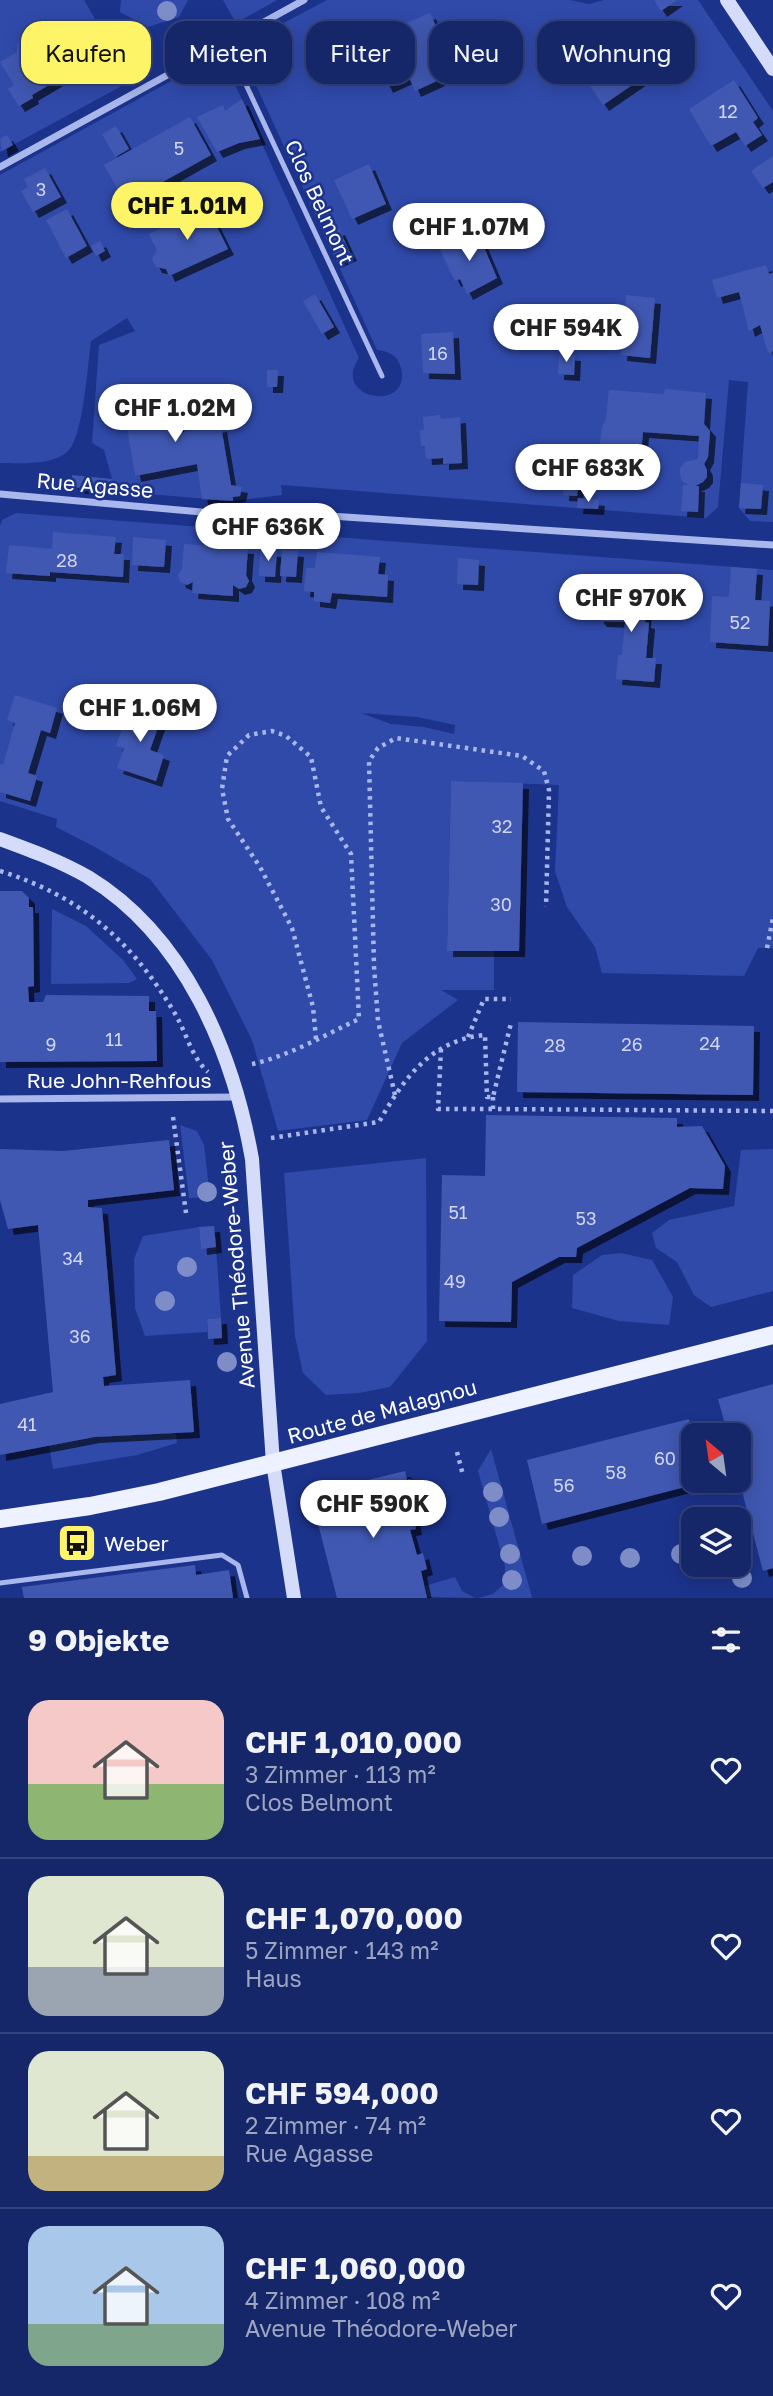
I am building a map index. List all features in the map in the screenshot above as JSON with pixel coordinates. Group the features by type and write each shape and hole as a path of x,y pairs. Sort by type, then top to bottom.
{"main road":[{"name":"Route de Malagnou","path":"0,1519 90,1506 273,1463 459,1413 773,1335"}],"street":[{"path":"267,21 304,0"},
{"path":"727,0 773,69"},
{"path":"0,167 165,78"},
{"name":"Rue Agasse","path":"0,494 235,515 284,513 773,545"},
{"name":"Avenue Théodore-Weber","path":"0,839 47,856 89,878 147,926 172,955 202,1005 238,1097 252,1159 273,1463 294,1598"},
{"name":"Rue John-Rehfous","path":"0,1099 238,1097"}],"lane":[{"name":"Clos Belmont","path":"246,84 382,376"},
{"path":"0,1583 222,1555 238,1565 247,1598"}],"path":[{"path":"252,1064 265,1061 316,1039 359,1019 351,854 321,807 311,757 286,736 272,731 249,735 227,756 222,789 228,819 260,867 292,928 313,1007 316,1039"},
{"path":"395,1095 379,1021 374,966 369,761 378,748 396,738 433,742 482,752 522,756 544,771 549,790 546,907"},
{"path":"0,871 48,888 70,900 101,923 127,948 153,978 176,1014 199,1064 209,1072"},
{"path":"767,948 773,918"},
{"path":"468,1037 484,999 511,999"},
{"path":"493,1109 493,1097 511,1023"},
{"path":"271,1138 379,1122 395,1095 418,1067 441,1048 468,1037 485,1035 487,1097 493,1097"},
{"path":"441,1048 438,1109 773,1111"},
{"path":"173,1117 186,1213"},
{"path":"457,1452 463,1475"}],"shaded area":[{"path":"0,0 84,0 96,21 21,21 21,84 125,84 0,152"},
{"path":"121,0 188,0 179,17 151,26 151,21 137,21 120,12"},
{"path":"223,0 277,0 240,21 235,21"},
{"path":"327,0 570,0 589,4 604,0 698,0 773,111 773,522 750,521 739,508 748,382 729,380 718,507 706,518 281,485 282,495 233,501 111,491 112,479 104,450 92,443 99,345 135,331 127,318 91,341 78,432 68,451 45,461 0,463 0,175 166,84 235,84 359,358 353,372 355,384 373,396 385,396 395,391 401,382 401,368 395,357 377,350 256,84 292,84 292,21 287,21","holes":["179,433 185,467 135,476 130,445"]},
{"path":"16,513 773,570 773,948 758,948 744,976 602,973 595,947 567,907 555,871 559,785 451,781 447,951 494,951 494,990 441,990 458,1000 402,1043 367,1120 278,1131 252,1040 212,960 150,879 56,827 57,819 0,801 2,520","holes":["361,713 417,717 455,725 454,734 424,727 391,724"]},
{"path":"52,909 86,926 123,960 137,979 129,983 51,984"},
{"path":"180,1125 197,1131 204,1145 210,1197 189,1198"},
{"path":"773,1149 773,1291 711,1307 694,1295 677,1262 656,1248 652,1233 669,1220 734,1206 741,1150"},
{"path":"426,1158 427,1341 390,1387 359,1393 326,1395 303,1373 295,1336 284,1173"},
{"path":"199,1227 201,1248 216,1247 221,1318 207,1319 207,1332 145,1336 135,1308 134,1259 143,1236"},
{"path":"621,1253 652,1260 673,1297 669,1325 619,1321 572,1308 573,1275 602,1255"},
{"path":"176,1433 177,1443 137,1455 53,1469 49,1445 94,1437"},
{"path":"491,1449 532,1597 530,1598 478,1598 493,1594 505,1583 505,1566 478,1471"},
{"path":"455,1577 462,1591 475,1598 427,1597 425,1586"}],"building":[{"path":"654,0 677,0 661,11"},
{"path":"430,13 434,21 429,21 430,84 415,91 412,84 415,84 415,21 411,21"},
{"path":"21,42 21,84 51,84 19,106 8,89 14,85 0,62 17,52 17,44"},
{"path":"734,80 758,118 753,122 762,135 745,146 736,132 711,146 689,109"},
{"path":"593,84 634,84 603,105 590,86"},
{"path":"242,99 260,139 239,143 217,152 197,117 223,105 225,111"},
{"path":"190,117 211,155 125,203 104,165"},
{"path":"116,126 129,149 115,157 102,134"},
{"path":"7,135 13,145 2,151 0,139"},
{"path":"773,156 773,182 763,188 751,171"},
{"path":"369,164 386,204 352,219 334,180"},
{"path":"45,168 61,197 33,212 21,191 28,187 24,179"},
{"path":"207,207 228,249 169,276 166,269 156,267 152,259 157,250 149,234"},
{"path":"67,209 87,246 66,258 46,220"},
{"path":"455,212 461,225 439,236 432,223"},
{"path":"339,229 351,255 337,261 326,235"},
{"path":"478,233 497,278 467,294 460,279 455,281 440,250"},
{"path":"100,241 105,251 96,256 91,246"},
{"path":"766,265 769,274 773,273 773,351 768,353 760,325 749,331 739,292 717,298 712,280"},
{"path":"315,294 334,327 322,334 303,301"},
{"path":"626,295 655,298 650,358 621,355"},
{"path":"453,332 455,374 423,373 421,334"},
{"path":"559,354 575,355 574,375 558,374"},
{"path":"267,370 278,370 277,387 267,387"},
{"path":"136,389 137,395 173,389 179,433 221,426 231,485 242,487 240,496 233,497 233,501 202,499 197,464 135,476 121,391"},
{"path":"665,389 706,393 704,424 710,431 708,457 704,464 707,477 695,486 699,486 698,512 681,511 683,485 688,485 682,481 680,468 685,462 698,459 699,436 643,432 641,453 599,449 609,390 664,394"},
{"path":"440,415 441,419 460,417 462,463 443,464 443,458 426,459 425,446 421,446 423,417"},
{"path":"564,471 579,472 577,496 563,495"},
{"path":"72,475 112,479 111,491 72,487"},
{"path":"741,483 763,485 761,509 739,508"},
{"path":"578,498 599,500 598,509 577,508"},
{"path":"53,532 116,537 114,554 124,554 123,577 50,572 50,576 6,573 9,545 52,549"},
{"path":"133,537 166,540 164,567 132,565"},
{"path":"184,544 248,548 246,575 249,581 246,587 239,589 233,585 233,596 192,593 193,582 187,585 180,582 178,575 182,569"},
{"path":"260,550 277,551 275,577 259,576"},
{"path":"282,550 298,551 296,577 280,576"},
{"path":"317,552 380,557 378,574 388,575 387,597 332,593 330,603 314,601 314,592 304,591 306,568 315,568"},
{"path":"458,558 479,560 478,585 457,584"},
{"path":"731,567 757,569 755,600 770,601 768,646 710,642 712,596 729,597"},
{"path":"607,591 647,593 645,622 649,623 646,658 656,658 654,682 616,679 618,655 622,655 625,622 601,621 598,617 598,608 606,606"},
{"path":"15,695 57,708 50,733 41,730 28,773 37,776 30,801 0,792 0,764 3,765 15,723 7,720"},
{"path":"130,706 162,716 150,750 164,755 156,781 117,768 124,748 116,746"},
{"path":"451,781 523,783 519,951 447,951"},
{"path":"0,891 22,891 29,898 29,907 33,907 34,986 28,987 29,1002 43,1002 46,995 149,996 149,1011 156,1011 157,1061 0,1062"},
{"path":"518,1022 754,1026 753,1095 517,1092"},
{"path":"486,1115 677,1118 677,1127 702,1126 725,1166 723,1189 690,1188 577,1248 576,1257 559,1257 512,1282 511,1322 439,1321 442,1175 485,1176"},
{"path":"169,1140 174,1190 88,1200 88,1207 102,1208 116,1375 103,1377 104,1386 190,1380 194,1432 94,1437 0,1455 0,1404 53,1392 38,1225 8,1229 0,1200 0,1149 63,1151"},
{"path":"214,1226 216,1247 201,1249 199,1227"},
{"path":"221,1318 222,1338 208,1339 207,1319"},
{"path":"773,1384 773,1568 763,1571 751,1525 751,1507 746,1507 742,1493 751,1493 751,1423 725,1423 718,1399"},
{"path":"689,1419 690,1423 681,1423 681,1488 542,1524 527,1460"},
{"path":"405,1471 407,1480 410,1479 417,1488 410,1489 416,1512 413,1513 416,1529 410,1530 417,1555 423,1553 427,1569 421,1571 427,1598 337,1598 314,1508 341,1501 339,1487"},
{"path":"195,1565 196,1575 229,1570 233,1598 24,1598 22,1587"}],"place":[{"name":"Weber","path":"77,1543"}]}
